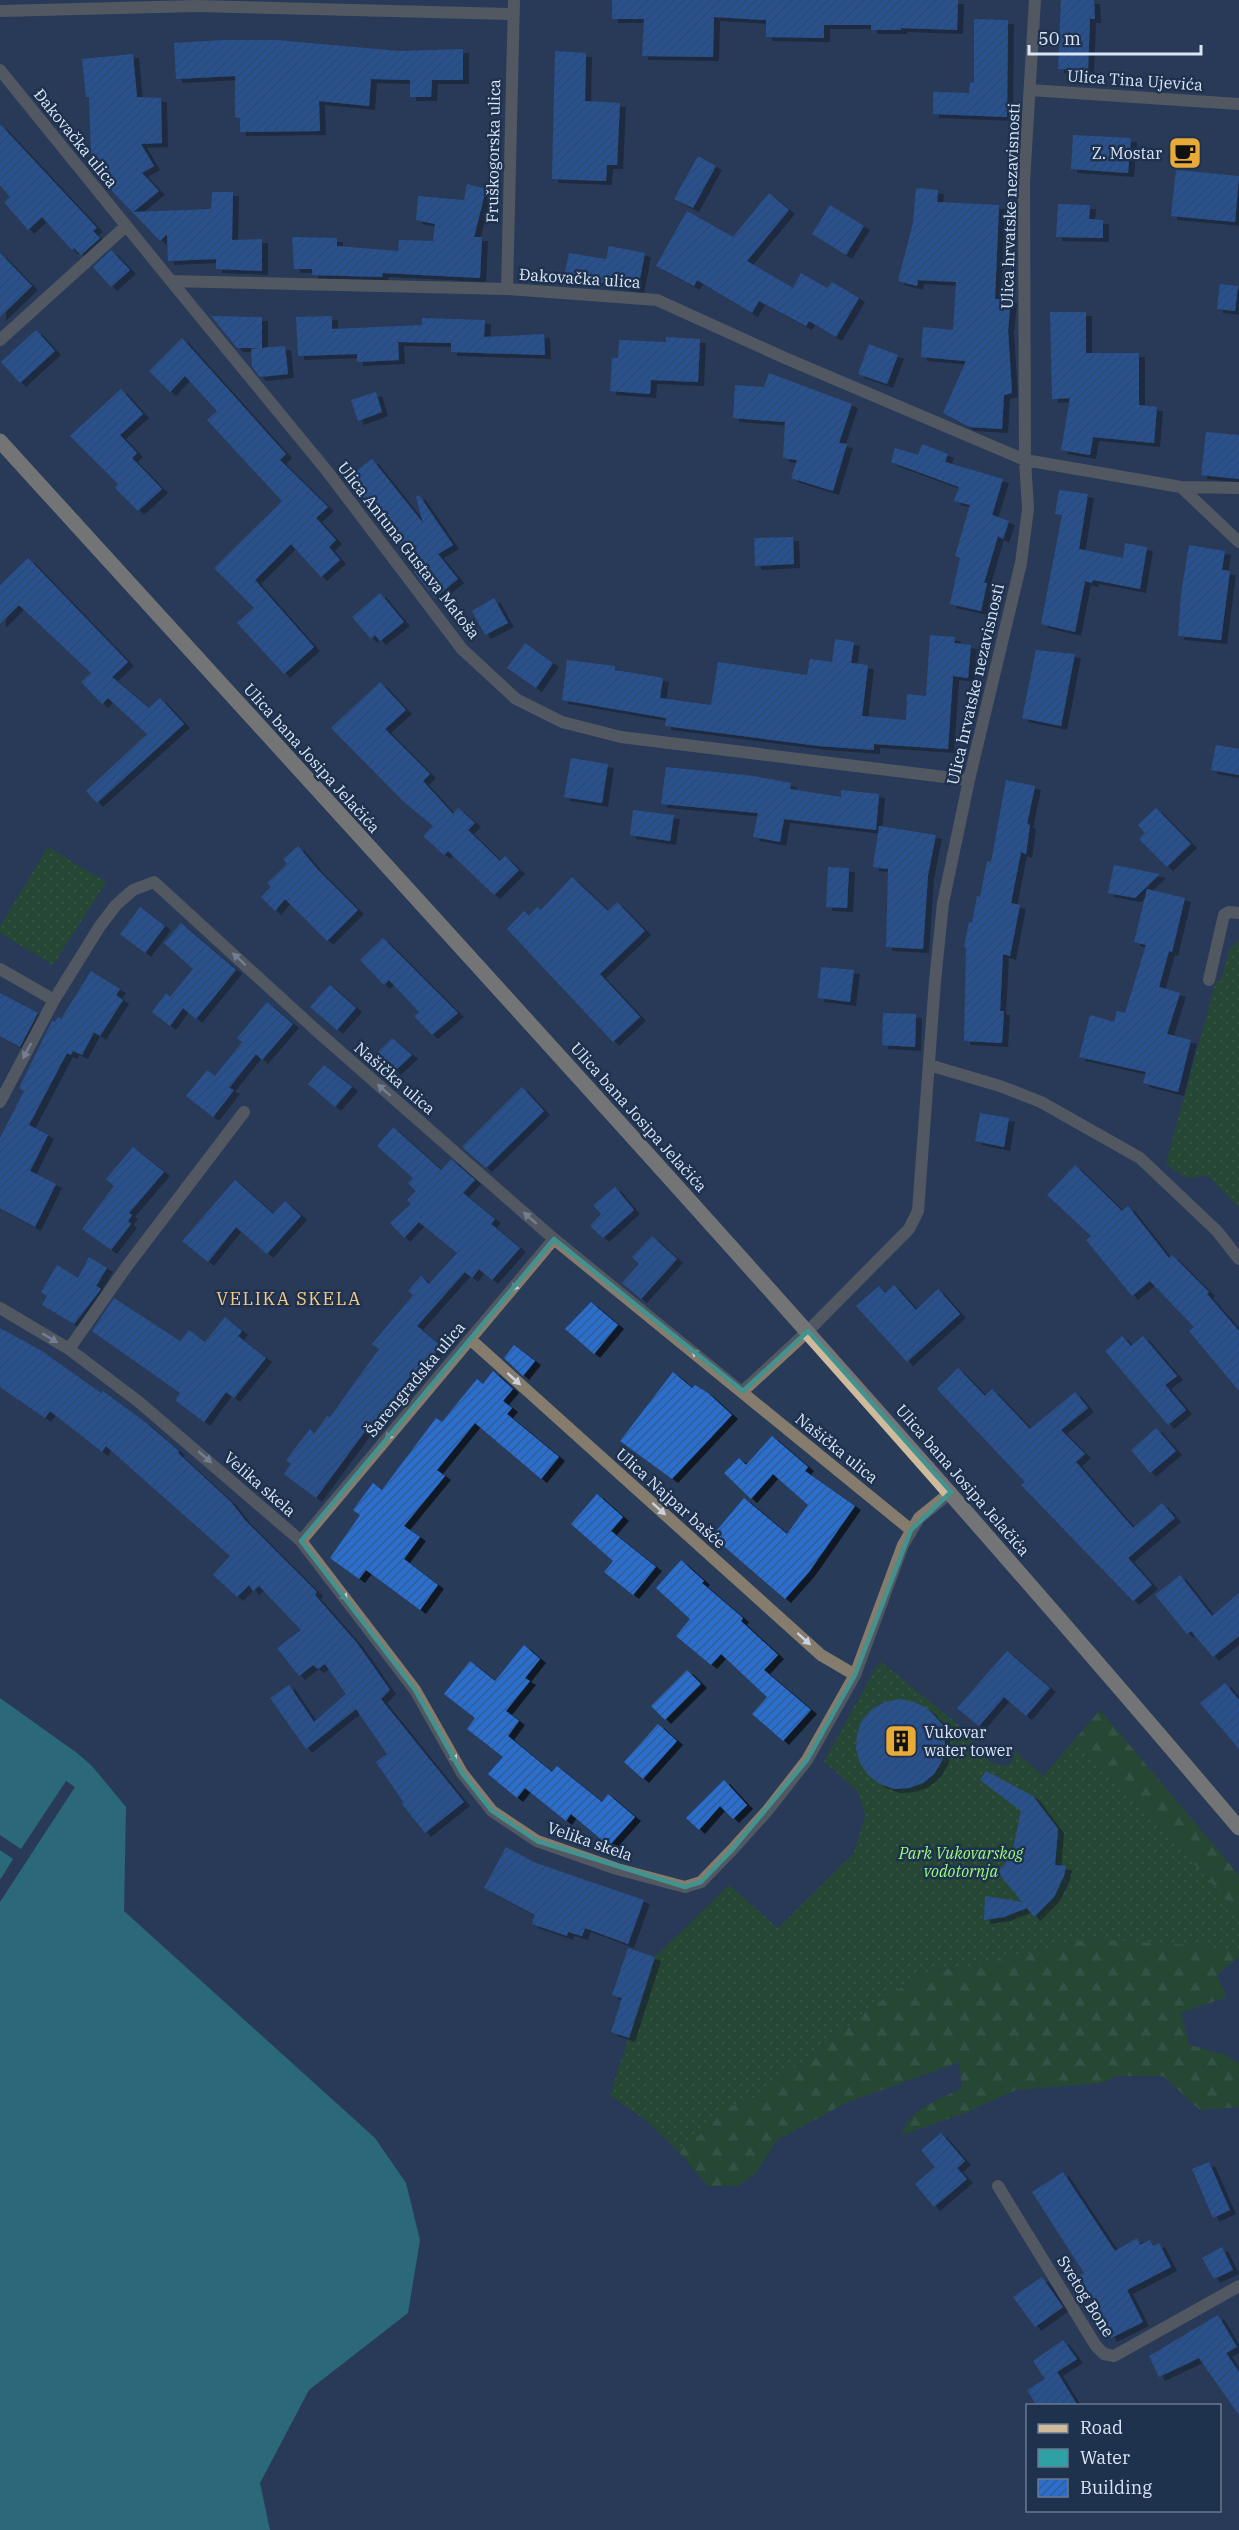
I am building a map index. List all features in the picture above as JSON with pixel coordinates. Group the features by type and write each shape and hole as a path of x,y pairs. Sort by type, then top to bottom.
{"main road":[{"name":"Ulica bana Josipa Jelačića","path":"0,441 808,1331 951,1492 1239,1828"}],"street":[{"name":"Fruškogorska ulica","path":"507,289 514,0"},
{"name":"Ulica hrvatske nezavisnosti","path":"808,1331 909,1229 918,1211 943,903 969,780 1021,563 1028,509 1025,460 1024,182 1035,0"},
{"path":"0,11 197,6 513,14"},
{"name":"Đakovačka ulica","path":"0,69 171,281 507,289 657,300 785,358 1025,460 1181,487 1239,488"},
{"name":"Ulica Tina Ujevića","path":"1030,90 1239,104"},
{"path":"0,340 126,226"},
{"name":"Ulica Antuna Gustava Matoša","path":"171,281 327,471 462,649 516,699 562,722 621,737 969,780"},
{"path":"1181,487 1239,542"},
{"name":"Našička ulica","path":"54,1000 116,905 133,890 154,882 318,1032 555,1239 911,1530"},
{"path":"1209,980 1224,915 1229,912 1239,914"},
{"path":"0,969 54,1000 0,1102"},
{"path":"929,1065 1000,1086 1041,1102 1140,1158 1217,1231 1239,1259"},
{"path":"69,1349 127,1266 244,1112"},
{"name":"Šarengradska ulica","path":"301,1541 555,1239"},
{"name":"Velika skela","path":"0,1308 69,1349 174,1431 301,1541 415,1690 462,1773 492,1811 537,1841 616,1869 672,1885 692,1887 701,1882 761,1818 807,1760 855,1675 911,1530 919,1518 951,1492"},
{"path":"743,1391 808,1331"},
{"name":"Ulica Najpar bašće","path":"470,1340 821,1655 855,1675"},
{"name":"Svetog Bone","path":"998,2186 1096,2346 1104,2354 1114,2356 1239,2286"}],"highlighted area":[{"path":"554,1239 743,1391 808,1331 951,1492 911,1530 855,1675 807,1760 732,1850 701,1882 685,1887 537,1841 492,1811 462,1773 415,1690 301,1541"}],"green space":[{"path":"48,847 106,882 53,965 0,933 0,926"},
{"path":"1239,940 1239,1208 1208,1175 1185,1176 1166,1163 1216,981 1221,981 1229,950"},
{"name":"Park Vukovarskog vodotornja","path":"880,1661 961,1727 989,1762 1003,1766 1011,1764 1015,1751 1043,1776 1077,1737 1116,1783 1132,1796 1239,1913 1239,1953 1194,1945 1087,1939 964,1968 934,1969 887,1996 758,2096 726,2108 707,2129 678,2151 647,2121 610,2095 655,1957 729,1885 778,1928 854,1853 865,1816 859,1793 824,1761"},
{"path":"1100,1710 1239,1875 1239,1913 1132,1796 1116,1783 1077,1737"},
{"path":"1087,1939 1194,1945 1239,1953 1239,1957 1217,1975 1227,1997 1181,2013 1189,2045 1226,2055 1239,2063 1239,2107 1200,2110 1163,2076 1118,2076 1102,2083 1016,2090 965,2113 902,2135 911,2118 918,2111 962,2088 959,2062 846,2103 777,2140 756,2173 738,2186 708,2186 678,2151 707,2129 726,2108 758,2096 887,1996 934,1969 965,1968"}],"water":[{"path":"0,1698 77,1753 92,1766 126,1807 124,1911 375,2138 406,2183 420,2240 408,2313 309,2390 260,2483 270,2530 0,2530"}],"pier":[{"path":"66,1781 75,1787 0,1902 0,1880 13,1859 0,1850 0,1835 21,1849"}],"building":[{"path":"612,0 958,0 957,30 901,28 901,30 871,30 871,25 824,25 824,38 766,37 766,20 714,17 713,57 642,56 644,19 612,19"},
{"path":"1061,0 1094,0 1095,19 1090,19 1088,70 1058,69"},
{"path":"974,19 1008,20 1007,117 933,114 933,92 969,93 970,82 974,83"},
{"path":"276,40 399,51 463,49 463,80 432,80 431,97 410,97 410,80 371,79 369,106 319,101 320,131 240,132 240,118 235,117 235,76 176,79 174,43"},
{"path":"555,51 586,53 585,101 620,103 617,165 607,165 606,181 552,179"},
{"path":"133,54 137,97 161,98 162,143 141,144 154,166 142,173 159,191 133,212 211,209 212,192 233,192 232,240 262,239 262,271 216,269 216,259 168,261 167,234 160,241 112,191 91,155 89,97 86,97 82,59"},
{"path":"0,124 97,228 93,231 100,238 81,255 74,248 72,250 42,217 28,230 4,202 10,197 0,185"},
{"path":"1073,135 1131,138 1128,173 1071,169"},
{"path":"698,156 716,166 693,208 674,199"},
{"path":"1176,170 1239,176 1235,222 1171,216"},
{"path":"467,184 486,189 474,237 482,237 480,278 383,273 382,277 312,275 312,269 294,269 292,237 337,238 337,246 398,251 399,240 433,241 435,224 416,220 418,196 464,200"},
{"path":"916,188 938,190 937,202 999,205 995,299 1011,299 1008,330 1012,393 1004,395 1002,429 969,427 943,413 966,361 921,357 923,327 953,330 956,282 918,280 917,286 898,281 913,223"},
{"path":"769,193 789,210 747,261 793,288 801,273 827,288 832,282 859,298 836,337 809,321 806,326 759,301 752,313 697,280 694,286 656,266 687,211 733,237"},
{"path":"1058,204 1090,205 1089,219 1103,220 1103,238 1056,237"},
{"path":"830,205 864,226 846,255 812,234"},
{"path":"609,246 645,253 638,289 564,276 569,253 606,259"},
{"path":"111,250 130,270 111,287 93,267"},
{"path":"0,253 32,286 0,317"},
{"path":"1220,284 1238,286 1235,311 1217,309"},
{"path":"1050,312 1086,312 1086,353 1139,353 1139,405 1157,407 1154,443 1093,437 1090,455 1061,450 1070,398 1052,399"},
{"path":"211,316 262,317 262,348 237,348"},
{"path":"332,316 332,329 422,325 422,318 485,320 484,337 544,334 545,355 451,352 451,343 398,342 399,360 357,362 357,354 298,356 296,317"},
{"path":"36,330 55,351 20,383 1,362"},
{"path":"666,337 700,339 698,382 651,380 650,394 610,391 612,358 618,358 619,340 666,342"},
{"path":"182,338 286,454 280,460 328,507 316,518 336,540 329,547 340,560 321,577 291,544 255,580 314,647 284,674 237,623 254,608 214,568 282,501 207,420 217,411 185,376 170,392 149,371"},
{"path":"869,344 898,355 887,384 858,374"},
{"path":"285,346 288,374 260,377 252,367 251,349"},
{"path":"769,373 852,404 839,443 847,444 833,491 791,478 797,460 783,458 785,422 733,418 735,385 764,387"},
{"path":"121,389 143,414 120,435 137,453 132,458 162,489 138,511 115,488 118,484 70,436"},
{"path":"376,392 382,412 358,421 351,400"},
{"path":"1206,432 1239,435 1239,479 1201,475"},
{"path":"922,444 948,454 945,462 1003,479 992,515 1009,521 1003,539 998,536 984,583 987,583 981,611 950,604 960,558 955,556 970,505 954,501 959,487 891,462 895,448 918,455"},
{"path":"372,459 423,523 416,497 419,495 453,545 438,554 458,579 435,598 414,572 418,569 347,478"},
{"path":"1059,490 1088,494 1079,549 1123,558 1125,543 1147,547 1140,589 1093,580 1092,583 1085,581 1075,632 1041,624 1062,515 1055,514"},
{"path":"793,537 794,564 755,566 754,538"},
{"path":"1189,545 1225,551 1222,570 1230,571 1221,640 1178,636 1181,594"},
{"path":"28,558 128,662 112,677 149,708 160,698 184,724 97,803 86,791 147,734 108,698 102,704 81,682 91,673 19,605 0,624 0,585"},
{"path":"380,593 404,622 380,641 375,635 371,639 352,617"},
{"path":"494,598 508,623 485,635 472,611"},
{"path":"930,635 955,637 954,643 971,645 968,678 953,676 948,749 874,744 874,750 819,746 665,726 666,718 562,700 567,660 615,666 615,670 663,678 660,698 711,705 718,662 807,675 810,659 832,662 835,639 854,642 851,663 868,665 862,716 906,720 907,694 926,696"},
{"path":"525,643 553,663 536,688 507,668"},
{"path":"1036,650 1075,654 1061,726 1022,718"},
{"path":"380,682 406,710 385,729 430,774 423,781 453,814 458,808 475,823 468,830 500,861 505,856 519,870 494,895 448,851 444,855 423,836 433,826 403,801 331,728"},
{"path":"1216,745 1239,749 1239,775 1211,770"},
{"path":"571,758 608,764 602,803 564,797"},
{"path":"666,767 754,776 791,783 790,789 841,797 841,790 879,794 876,830 784,819 780,842 753,837 758,813 661,804"},
{"path":"1006,780 1035,786 1027,824 1030,825 1026,854 1021,852 1011,903 1020,905 1010,956 1003,954 1000,1011 1004,1011 1002,1043 964,1041 966,947 964,947 969,922 972,923 977,896 980,897 987,861 991,862"},
{"path":"1156,808 1191,844 1167,867 1139,839 1145,833 1138,825"},
{"path":"633,810 674,815 670,841 630,835"},
{"path":"879,826 936,835 928,875 923,949 886,947 888,869 873,867"},
{"path":"298,846 318,870 358,910 327,941 285,899 275,911 261,897 271,887 267,883 287,864 283,859"},
{"path":"1114,865 1160,874 1135,898 1108,893"},
{"path":"828,867 849,868 847,908 826,907"},
{"path":"572,877 608,911 617,902 645,931 600,974 640,1017 613,1042 507,929 524,911 529,916 537,907 541,910"},
{"path":"1147,889 1185,898 1172,952 1169,951 1159,987 1180,993 1167,1034 1191,1040 1178,1092 1143,1083 1146,1072 1079,1057 1090,1015 1114,1022 1117,1011 1125,1013 1146,945 1134,942"},
{"path":"140,907 165,926 145,953 120,934"},
{"path":"181,923 236,970 196,1019 183,1008 170,1026 152,1012 166,993 170,997 193,969 164,943"},
{"path":"383,938 458,1013 432,1035 414,1016 419,1012 389,980 384,985 360,960"},
{"path":"821,967 854,970 850,1002 818,998"},
{"path":"91,971 120,989 116,995 123,1000 100,1036 94,1032 82,1055 73,1051 71,1055 67,1053 29,1125 48,1135 30,1171 56,1184 35,1227 0,1208 0,1138 24,1091 19,1088 52,1021 55,1022 58,1017 61,1019"},
{"path":"330,985 356,1008 337,1030 310,1007"},
{"path":"0,993 38,1013 20,1047 0,1036"},
{"path":"267,1002 293,1024 262,1060 256,1054 229,1088 234,1090 213,1117 186,1096 207,1070 215,1076 242,1042 237,1038"},
{"path":"883,1013 916,1014 915,1047 882,1045"},
{"path":"392,1038 412,1055 395,1071 377,1053"},
{"path":"324,1065 352,1087 335,1107 308,1084"},
{"path":"522,1087 544,1111 486,1168 462,1147"},
{"path":"980,1113 1009,1118 1004,1147 975,1141"},
{"path":"393,1127 441,1170 451,1159 475,1180 463,1193 495,1219 491,1224 520,1248 492,1280 479,1269 472,1278 465,1272 417,1326 441,1346 413,1378 410,1376 377,1421 374,1419 316,1498 284,1474 291,1464 286,1460 310,1429 314,1434 327,1416 330,1417 379,1349 372,1344 413,1295 408,1291 421,1276 429,1284 457,1253 419,1222 404,1238 390,1223 411,1204 407,1200 416,1191 408,1183 413,1178 377,1146"},
{"path":"133,1147 164,1172 129,1213 132,1215 128,1221 131,1224 111,1250 82,1229 114,1186 106,1179"},
{"path":"1075,1165 1122,1211 1128,1206 1169,1258 1172,1255 1209,1292 1207,1294 1239,1331 1239,1391 1189,1331 1194,1327 1150,1281 1132,1296 1086,1240 1091,1236 1047,1195"},
{"path":"235,1180 273,1214 285,1201 301,1216 267,1254 236,1227 208,1262 182,1241"},
{"path":"615,1187 634,1210 603,1238 590,1226 601,1214 593,1205"},
{"path":"652,1236 677,1259 641,1299 622,1283 639,1264 632,1257"},
{"path":"89,1257 107,1268 96,1286 101,1289 74,1324 42,1305 47,1296 41,1292 57,1265 78,1278"},
{"path":"894,1285 916,1310 938,1289 960,1314 907,1362 856,1306 879,1286 885,1293"},
{"path":"114,1298 180,1341 189,1330 205,1342 225,1317 242,1331 238,1336 266,1358 234,1398 226,1392 204,1422 175,1400 180,1393 92,1331"},
{"path":"591,1302 618,1325 594,1354 565,1329"},
{"path":"0,1328 42,1351 145,1422 179,1451 178,1453 231,1502 245,1520 317,1592 315,1595 357,1643 390,1690 381,1699 464,1802 425,1833 402,1804 404,1803 376,1762 387,1754 356,1709 306,1749 270,1698 289,1685 314,1722 346,1694 325,1664 318,1669 313,1665 299,1676 277,1648 301,1630 259,1586 253,1591 249,1585 237,1597 213,1575 230,1556 106,1446 102,1452 50,1411 45,1418 0,1387"},
{"path":"1122,1336 1131,1346 1143,1336 1177,1376 1165,1385 1186,1410 1168,1425 1105,1351"},
{"path":"514,1345 535,1361 523,1376 504,1358"},
{"path":"958,1368 985,1396 992,1389 1030,1429 1075,1392 1088,1408 1061,1430 1085,1454 1076,1462 1133,1528 1162,1503 1175,1518 1128,1558 1152,1585 1133,1601 1021,1485 1025,1482 937,1389"},
{"path":"493,1371 513,1389 503,1401 512,1408 507,1414 559,1457 541,1479 475,1423 437,1470 445,1476 404,1526 420,1537 404,1559 438,1585 420,1610 366,1570 359,1579 330,1558 360,1515 353,1510 373,1483 382,1490 436,1418 442,1422 477,1379 483,1384"},
{"path":"673,1372 692,1388 695,1385 708,1393 732,1415 672,1479 620,1441"},
{"path":"1156,1428 1176,1451 1150,1473 1131,1450"},
{"path":"772,1436 808,1467 805,1471 855,1506 809,1572 785,1599 712,1536 744,1498 787,1534 808,1505 773,1474 751,1499 724,1473 739,1458 746,1465"},
{"path":"597,1494 623,1517 611,1531 656,1567 633,1595 604,1572 613,1561 571,1524"},
{"path":"681,1560 704,1581 702,1583 743,1618 741,1621 778,1655 764,1670 811,1710 783,1741 752,1714 767,1697 721,1654 711,1665 676,1636 690,1619 656,1588"},
{"path":"1180,1575 1212,1616 1239,1593 1239,1636 1213,1657 1191,1631 1187,1634 1155,1595"},
{"path":"524,1645 540,1659 525,1678 530,1681 506,1711 519,1721 508,1736 552,1772 557,1766 602,1802 608,1794 635,1817 609,1846 571,1814 566,1821 525,1788 517,1798 488,1774 503,1757 467,1729 475,1718 444,1694 470,1661 495,1681"},
{"path":"1007,1651 1050,1688 1026,1716 1004,1697 979,1726 957,1708"},
{"path":"687,1670 701,1684 665,1720 651,1706"},
{"path":"1225,1683 1239,1700 1239,1749 1200,1703"},
{"name":"Vukovar water tower","path":"899,1699 927,1708 943,1725 945,1747 942,1761 934,1774 923,1783 909,1788 894,1789 880,1784 868,1775 860,1763 856,1749 857,1734 862,1720 872,1709 885,1702"},
{"path":"658,1724 677,1741 643,1779 624,1762"},
{"path":"986,1771 1033,1796 1058,1829 1055,1865 1066,1866 1064,1876 1054,1897 1034,1917 1027,1908 1004,1917 984,1920 985,1896 1022,1902 997,1871 1005,1864 1013,1849 1021,1811 980,1780"},
{"path":"724,1780 747,1805 733,1819 720,1806 699,1830 686,1818"},
{"path":"506,1847 536,1863 644,1900 628,1944 585,1928 582,1936 568,1932 567,1936 532,1924 535,1915 484,1888"},
{"path":"628,1948 655,1957 629,2038 611,2032 622,1998 612,1995"},
{"path":"941,2133 965,2161 957,2168 967,2179 934,2207 915,2184 935,2167 921,2150"},
{"path":"1209,2162 1230,2210 1213,2218 1192,2169"},
{"path":"1063,2172 1115,2251 1137,2238 1140,2245 1150,2240 1153,2246 1159,2243 1171,2267 1127,2290 1143,2322 1111,2338 1080,2275 1084,2273 1032,2192"},
{"path":"1222,2247 1233,2270 1214,2279 1202,2258"},
{"path":"1042,2277 1063,2307 1035,2327 1013,2297"},
{"path":"1218,2315 1237,2347 1226,2353 1239,2372 1239,2415 1199,2358 1159,2377 1149,2356"},
{"path":"1063,2340 1077,2359 1057,2372 1077,2404 1036,2404 1027,2390 1045,2379 1033,2361"}],"place":[{"name":"Z. Mostar","path":"1185,153"},
{"name":"Vukovar water tower","path":"901,1741"}],"district":[{"name":"VELIKA SKELA","path":"289,1298"}]}
